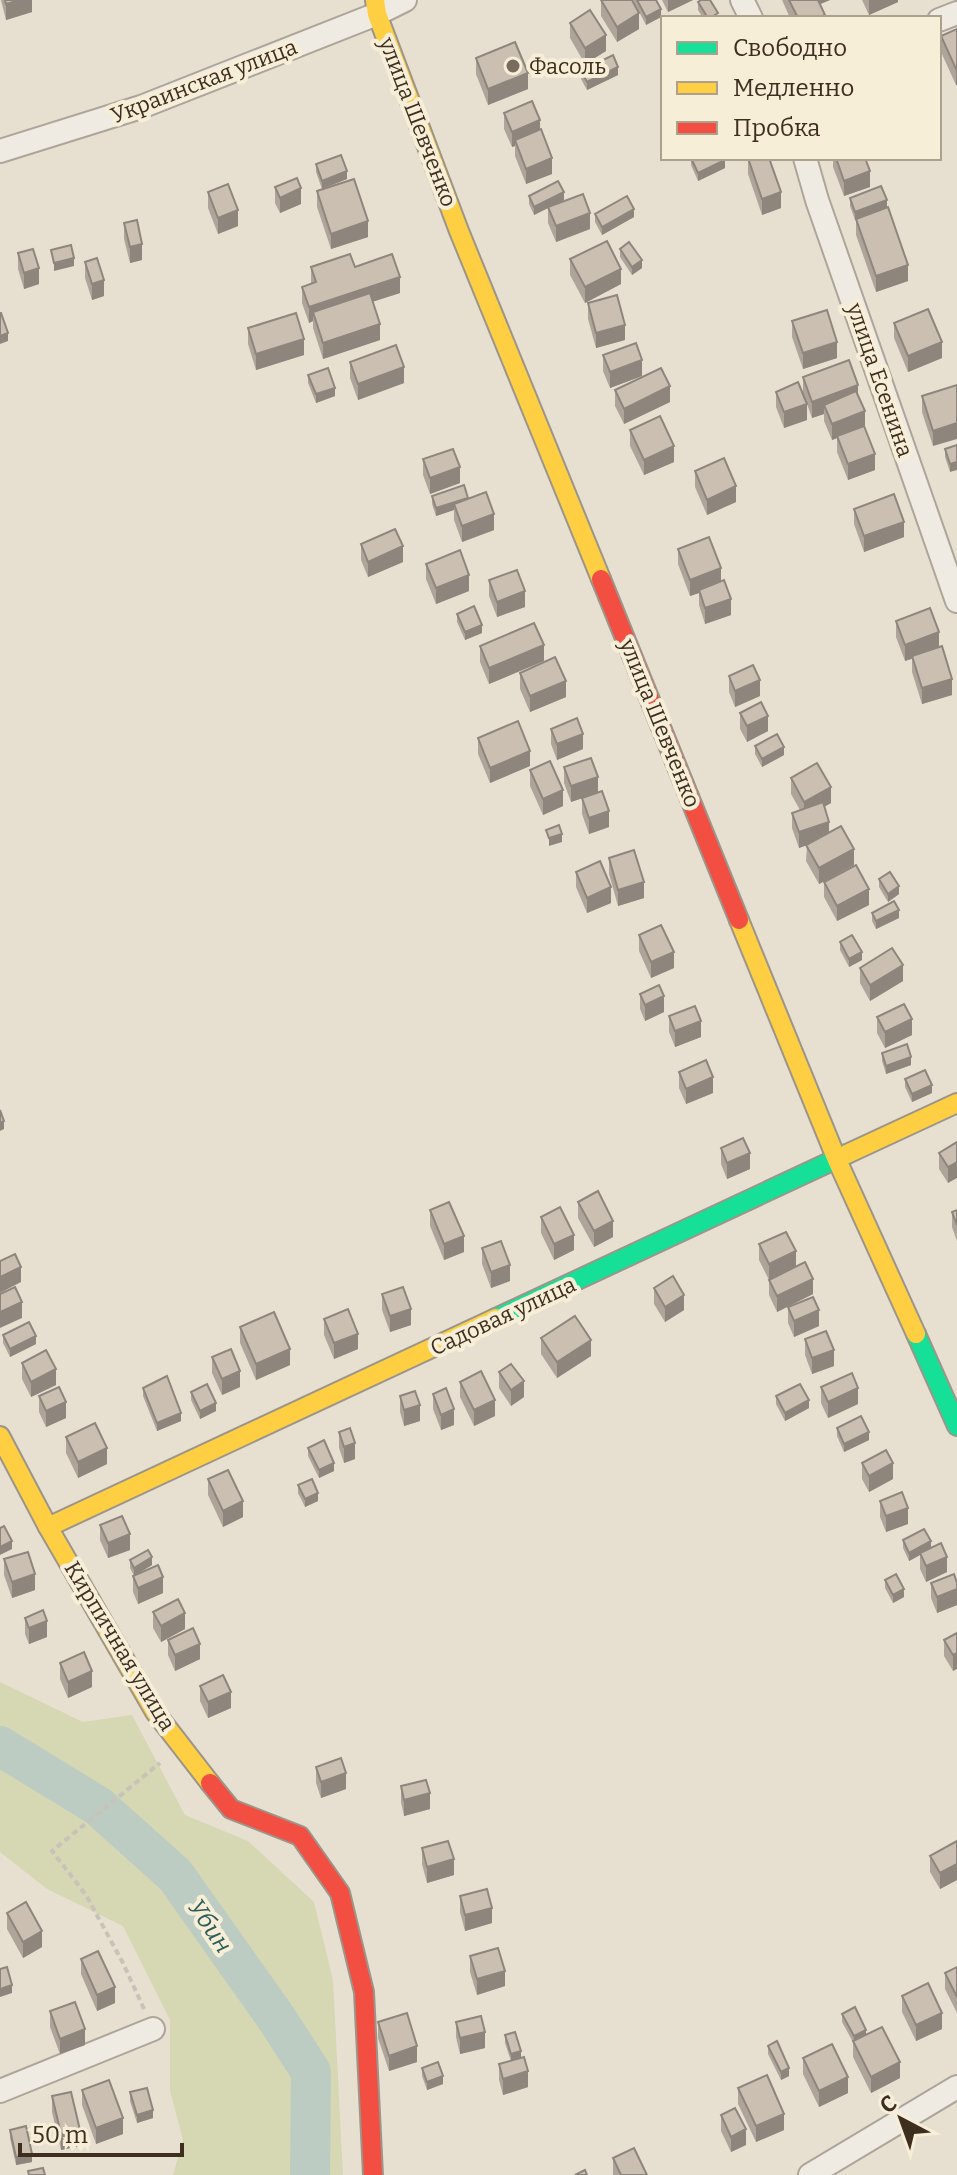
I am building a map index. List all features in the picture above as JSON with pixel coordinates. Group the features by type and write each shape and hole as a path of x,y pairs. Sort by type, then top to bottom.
{"street":[{"name":"Украинская улица","path":"0,151 141,107 376,7 405,0"},
{"name":"улица Шевченко","path":"376,7 459,231 837,1160 957,1426"},
{"name":"улица Есенина","path":"806,160 957,601"},
{"name":"Садовая улица","path":"48,1527 957,1103"},
{"name":"Кирпичная улица","path":"0,1436 48,1527 155,1712 231,1809 300,1836 340,1893 364,1992 373,2175"},
{"path":"0,2091 153,2029"},
{"path":"810,2175 957,2087"}],"path":[{"path":"137,1782 52,1851 86,1895 123,1963 153,2029"}],"green space":[{"path":"0,1682 83,1722 132,1715 185,1815 248,1841 314,1902 333,1980 343,2175 173,2175 183,2140 170,2091 170,2020 123,1926 47,1889 0,1852"}],"building":[{"path":"601,0 632,0 639,13 617,27"},
{"path":"637,0 656,0 661,9 646,17"},
{"path":"710,0 718,13 707,16 698,2"},
{"path":"789,0 818,0 825,15 823,16 797,16"},
{"path":"590,10 606,35 585,48 570,23"},
{"path":"957,29 957,69 956,69 941,36"},
{"path":"515,42 528,73 488,89 476,58"},
{"path":"613,55 618,67 587,82 581,71"},
{"path":"532,101 540,120 512,132 504,113"},
{"path":"541,129 552,158 526,169 515,140"},
{"path":"341,155 347,171 322,181 316,164"},
{"path":"692,160 725,160 698,173"},
{"path":"749,160 770,160 781,192 762,199"},
{"path":"837,160 866,160 870,171 844,181"},
{"path":"297,178 301,188 280,198 275,187"},
{"path":"354,179 368,221 331,234 317,191"},
{"path":"558,181 564,192 534,207 529,196"},
{"path":"228,184 238,210 218,218 208,192"},
{"path":"881,186 887,200 855,212 850,198"},
{"path":"583,194 590,213 556,226 548,207"},
{"path":"627,196 634,209 602,227 595,214"},
{"path":"888,207 908,265 876,276 856,219"},
{"path":"137,220 142,244 130,247 124,223"},
{"path":"607,241 621,269 585,287 570,259"},
{"path":"629,242 642,260 632,267 620,249"},
{"path":"71,245 74,258 54,263 51,250"},
{"path":"33,249 39,268 24,273 18,253"},
{"path":"350,254 355,267 392,254 400,277 309,307 302,287 316,282 311,267"},
{"path":"97,258 104,280 92,284 85,262"},
{"path":"370,293 380,324 323,343 313,312"},
{"path":"617,295 625,325 596,333 588,303"},
{"path":"928,309 942,342 908,356 894,323"},
{"path":"827,310 837,342 803,353 792,321"},
{"path":"0,313 8,333 0,336"},
{"path":"296,313 304,339 256,354 248,328"},
{"path":"636,343 642,360 610,372 603,355"},
{"path":"396,345 404,367 358,384 350,362"},
{"path":"849,360 858,385 812,402 803,377"},
{"path":"328,368 335,388 316,394 308,375"},
{"path":"661,368 670,386 624,409 615,390"},
{"path":"798,382 807,404 784,412 776,392"},
{"path":"957,385 957,423 933,431 922,396"},
{"path":"856,391 865,411 832,424 824,405"},
{"path":"660,416 674,446 644,460 630,430"},
{"path":"864,426 875,454 848,464 837,436"},
{"path":"957,445 957,462 950,464 945,449"},
{"path":"453,449 460,467 430,478 423,459"},
{"path":"724,458 736,486 707,500 695,471"},
{"path":"464,485 468,498 436,508 432,496"},
{"path":"486,492 494,514 462,526 454,504"},
{"path":"894,494 904,522 864,536 854,509"},
{"path":"395,529 403,546 368,562 361,544"},
{"path":"709,537 721,568 690,580 678,549"},
{"path":"460,550 469,575 436,588 426,564"},
{"path":"517,570 525,591 497,602 489,580"},
{"path":"724,580 731,599 705,608 699,590"},
{"path":"474,606 482,625 465,632 457,614"},
{"path":"930,608 939,632 905,645 896,621"},
{"path":"534,623 544,645 489,668 480,646"},
{"path":"942,646 952,679 922,688 912,656"},
{"path":"555,657 566,681 530,696 520,673"},
{"path":"753,665 760,680 735,691 729,676"},
{"path":"761,702 768,716 747,726 740,713"},
{"path":"577,718 583,734 557,744 551,729"},
{"path":"518,721 530,751 490,768 478,738"},
{"path":"777,734 784,747 762,759 755,746"},
{"path":"591,758 598,777 571,786 564,767"},
{"path":"550,761 563,790 543,799 530,770"},
{"path":"817,763 831,787 804,802 791,778"},
{"path":"602,791 609,811 589,818 582,798"},
{"path":"823,802 829,822 799,832 792,813"},
{"path":"559,825 562,834 549,838 546,830"},
{"path":"841,826 854,849 819,868 806,845"},
{"path":"634,850 644,882 618,890 609,858"},
{"path":"600,861 611,887 587,898 576,872"},
{"path":"856,865 869,889 837,906 824,882"},
{"path":"890,872 899,886 888,894 879,879"},
{"path":"894,901 899,910 876,921 872,913"},
{"path":"661,925 674,952 651,962 639,935"},
{"path":"852,935 862,952 849,959 840,942"},
{"path":"892,948 903,965 870,985 860,968"},
{"path":"659,985 664,996 645,1005 640,994"},
{"path":"904,1004 912,1019 885,1032 877,1017"},
{"path":"695,1006 701,1021 675,1031 669,1016"},
{"path":"907,1044 911,1057 886,1066 882,1053"},
{"path":"706,1060 713,1077 686,1089 679,1072"},
{"path":"925,1070 932,1085 912,1094 905,1079"},
{"path":"743,1138 750,1153 727,1163 721,1148"},
{"path":"957,1142 957,1162 948,1167 939,1153"},
{"path":"598,1191 613,1221 594,1231 578,1202"},
{"path":"449,1202 464,1236 444,1244 430,1210"},
{"path":"560,1207 574,1235 554,1244 541,1217"},
{"path":"786,1232 796,1251 769,1264 759,1244"},
{"path":"501,1241 510,1265 491,1272 482,1248"},
{"path":"15,1254 21,1267 0,1277 0,1261"},
{"path":"805,1262 813,1279 777,1296 769,1280"},
{"path":"673,1276 684,1295 665,1307 654,1288"},
{"path":"15,1287 22,1302 0,1312 0,1294"},
{"path":"403,1287 411,1309 390,1316 382,1294"},
{"path":"813,1297 819,1310 794,1321 788,1307"},
{"path":"348,1309 358,1334 334,1343 324,1319"},
{"path":"274,1312 290,1349 256,1364 240,1327"},
{"path":"575,1316 591,1340 557,1362 541,1338"},
{"path":"29,1322 36,1336 10,1349 3,1335"},
{"path":"826,1331 834,1350 812,1358 805,1339"},
{"path":"231,1349 240,1371 222,1379 212,1357"},
{"path":"46,1350 56,1369 31,1382 22,1363"},
{"path":"511,1364 524,1381 511,1390 499,1372"},
{"path":"481,1371 495,1400 474,1410 460,1382"},
{"path":"852,1373 858,1388 828,1402 821,1387"},
{"path":"167,1376 181,1413 157,1423 143,1388"},
{"path":"207,1384 216,1403 200,1411 191,1392"},
{"path":"800,1384 809,1400 785,1413 776,1396"},
{"path":"59,1387 66,1402 46,1411 39,1396"},
{"path":"446,1388 454,1409 441,1415 433,1394"},
{"path":"415,1391 420,1405 404,1410 400,1396"},
{"path":"861,1416 869,1432 844,1444 837,1428"},
{"path":"95,1423 107,1448 78,1462 66,1437"},
{"path":"350,1428 355,1443 344,1447 339,1432"},
{"path":"324,1440 334,1463 319,1470 308,1448"},
{"path":"886,1450 893,1463 869,1476 862,1463"},
{"path":"228,1470 243,1501 223,1511 208,1479"},
{"path":"312,1479 318,1493 305,1499 298,1485"},
{"path":"902,1492 908,1508 886,1516 880,1501"},
{"path":"122,1516 130,1534 108,1543 100,1525"},
{"path":"4,1526 12,1541 0,1547 0,1528"},
{"path":"924,1529 931,1541 909,1553 903,1540"},
{"path":"941,1543 947,1557 926,1566 920,1553"},
{"path":"148,1550 152,1557 134,1568 130,1560"},
{"path":"28,1552 35,1574 12,1582 4,1559"},
{"path":"158,1565 163,1577 138,1588 133,1576"},
{"path":"896,1574 904,1589 893,1595 885,1580"},
{"path":"954,1574 957,1589 937,1597 931,1583"},
{"path":"178,1599 185,1613 161,1626 153,1612"},
{"path":"43,1610 47,1621 29,1628 25,1618"},
{"path":"193,1628 200,1644 175,1655 168,1640"},
{"path":"957,1633 957,1653 953,1655 944,1640"},
{"path":"84,1652 92,1671 68,1682 60,1663"},
{"path":"223,1675 231,1692 208,1702 200,1686"},
{"path":"341,1758 346,1773 321,1782 316,1767"},
{"path":"426,1780 430,1793 404,1800 401,1786"},
{"path":"448,1841 454,1859 427,1867 422,1848"},
{"path":"957,1841 957,1864 940,1873 930,1856"},
{"path":"487,1889 492,1908 465,1915 460,1896"},
{"path":"26,1902 42,1931 23,1942 7,1913"},
{"path":"498,1948 505,1971 477,1979 470,1956"},
{"path":"98,1951 115,1987 97,1995 81,1959"},
{"path":"7,1967 12,1985 0,1989 0,1969"},
{"path":"957,1967 957,1997 945,1973"},
{"path":"928,1983 942,2013 916,2025 902,1996"},
{"path":"75,2002 85,2029 60,2039 50,2011"},
{"path":"855,2007 866,2030 854,2036 842,2014"},
{"path":"407,2013 417,2046 389,2056 378,2022"},
{"path":"481,2016 485,2032 460,2038 456,2022"},
{"path":"882,2027 900,2062 871,2077 853,2041"},
{"path":"515,2032 521,2051 511,2054 505,2035"},
{"path":"777,2041 789,2068 781,2072 768,2046"},
{"path":"832,2044 848,2077 819,2091 803,2058"},
{"path":"524,2057 528,2071 503,2079 499,2064"},
{"path":"438,2062 443,2076 427,2082 422,2068"},
{"path":"767,2075 784,2114 756,2126 738,2088"},
{"path":"109,2080 123,2118 96,2128 82,2090"},
{"path":"147,2088 153,2110 137,2115 130,2092"},
{"path":"71,2092 80,2130 61,2134 52,2096"},
{"path":"735,2108 746,2129 731,2137 721,2115"},
{"path":"26,2126 32,2154 16,2157 10,2130"},
{"path":"634,2148 647,2175 621,2175 613,2158"},
{"path":"43,2168 45,2175 29,2175 28,2171"}],"waterway":[{"name":"Убин","path":"0,1746 98,1806 175,1875 311,2072 310,2175"}],"traffic: fast":[{"path":"496,1318 847,1154"},
{"path":"916,1334 957,1426"}],"traffic: slow":[{"path":"375,0 377,14 459,231 601,579"},
{"path":"739,920 837,1160 916,1334"},
{"path":"847,1154 957,1103"},
{"path":"48,1527 496,1318"},
{"path":"0,1436 48,1527 155,1712 210,1783"}],"traffic: jam":[{"path":"601,579 739,920"},
{"path":"210,1783 231,1809 300,1836 340,1893 364,1992 373,2175"}],"place":[{"name":"Фасоль","path":"513,66"}]}
